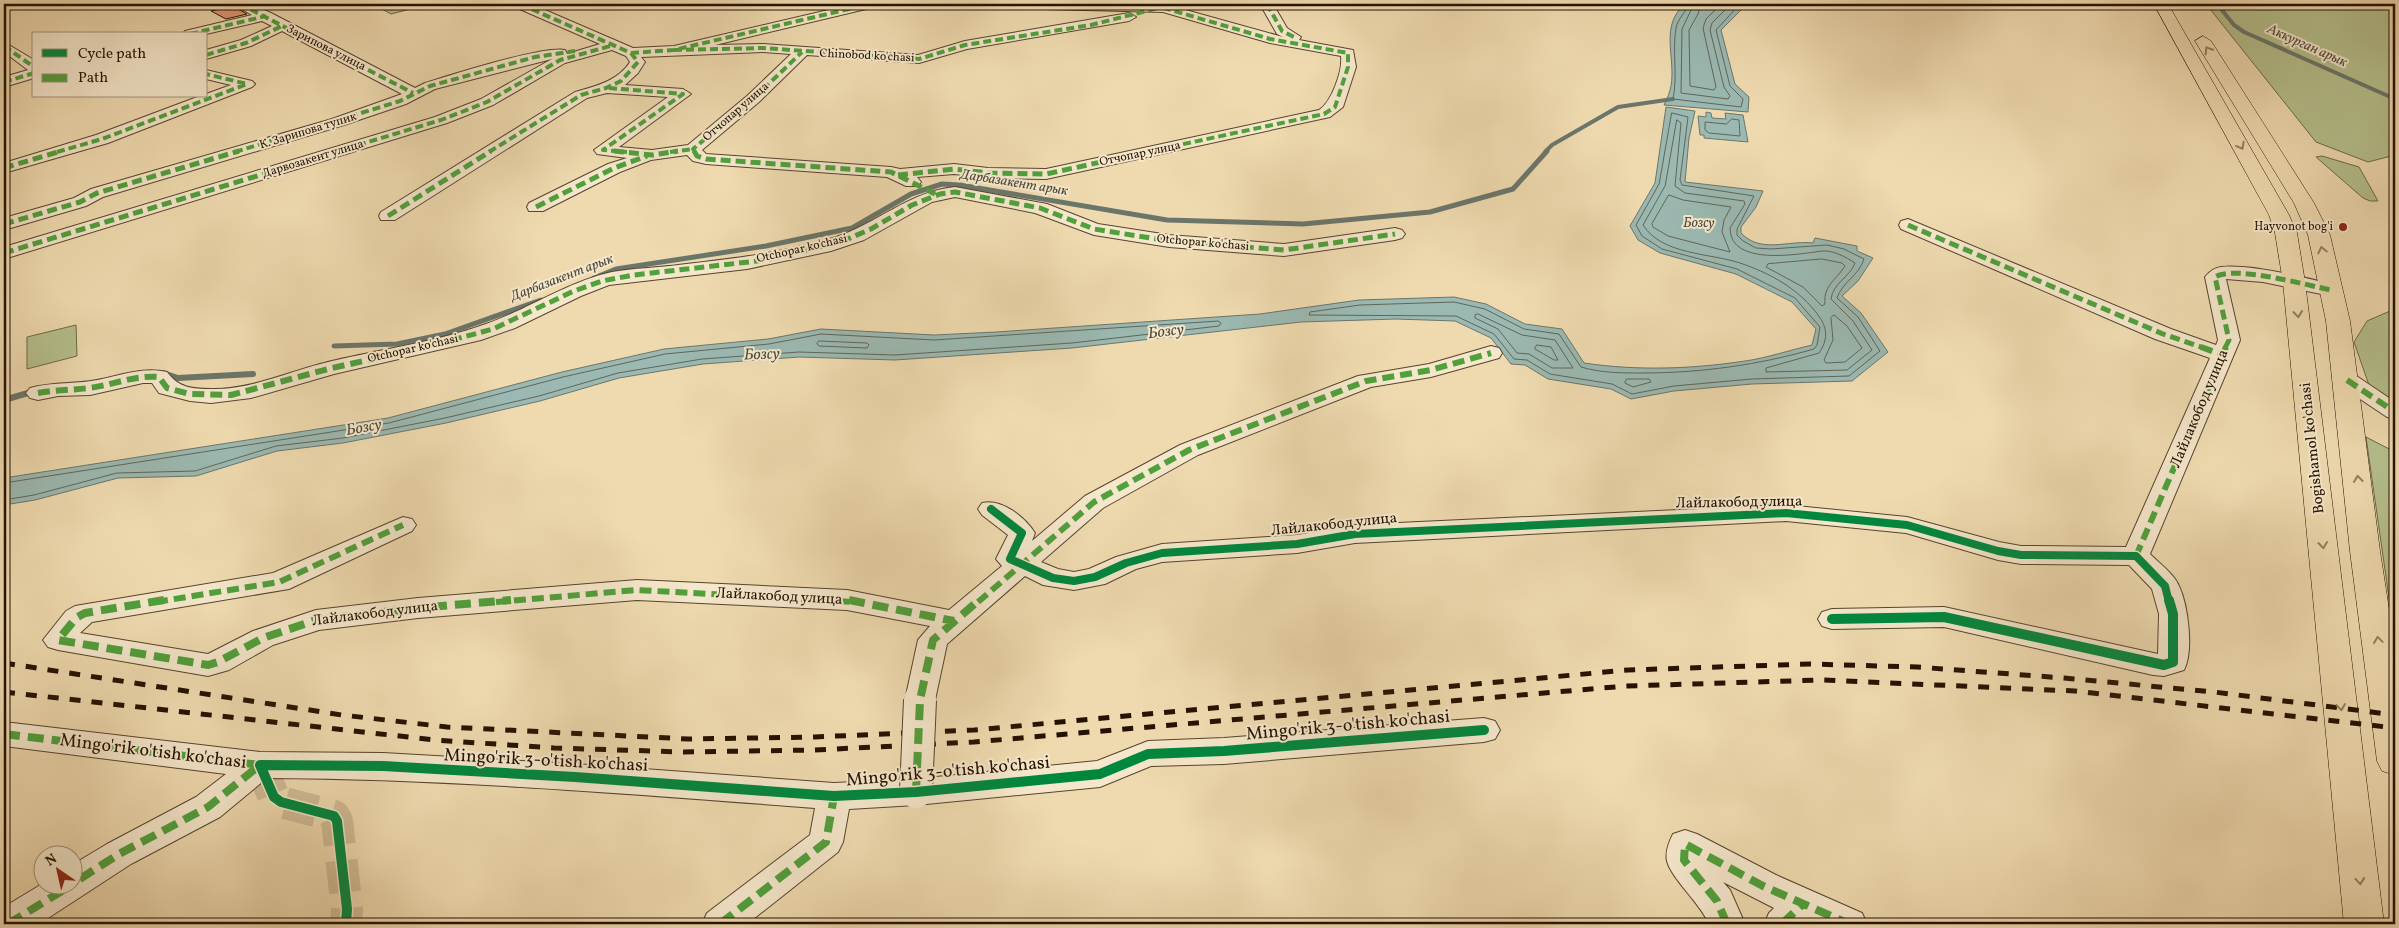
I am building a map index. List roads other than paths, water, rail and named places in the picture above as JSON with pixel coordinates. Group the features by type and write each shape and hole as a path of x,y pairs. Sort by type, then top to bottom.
{"main road":[{"name":"Bogishamol ko'chasi","path":"2161,4 2279,215 2286,233 2294,282 2364,924"},
{"path":"2194,28 2313,218 2319,234 2347,380 2365,551 2395,761"}],"street":[{"name":"Зарипова улица","path":"240,4 413,93"},
{"path":"388,216 581,95 607,88 623,81 633,71 638,62 631,53 520,4"},
{"path":"631,53 674,50 864,5 881,4"},
{"path":"1006,4 1169,6"},
{"path":"1267,4 1282,30 1294,37"},
{"name":"Chinobod ko'chasi","path":"674,50 763,48 919,59 965,45 1091,25 1169,6"},
{"name":"Отчопар улица","path":"898,175 954,169 988,173 1046,174 1324,114 1335,107 1336,95 1348,67 1348,53 1270,39 1169,6"},
{"path":"198,32 266,16"},
{"path":"208,54 246,44 282,26"},
{"name":"К. Зарипова тупик","path":"4,224 80,202 98,193 354,117 400,101 430,86 535,57 614,45"},
{"name":"Дарвозакент улица","path":"4,253 441,120 494,98 560,60 614,45"},
{"path":"4,46 32,66"},
{"name":"Отчопар улица","path":"802,52 753,99 693,149 696,156 706,159 891,172 927,190"},
{"path":"4,82 32,74"},
{"path":"4,168 102,139 247,84 208,74"},
{"path":"607,88 683,94 603,149 652,155"},
{"path":"536,206 614,168 652,155 693,149"},
{"name":"Otchopar ko'chasi","path":"38,393 58,389 90,388 143,376 159,377 170,389 194,394 255,392 328,369 492,330 568,293 601,281 641,274 729,266 844,241 870,231 927,190 955,192 1040,208 1094,229 1169,241 1284,250 1395,234"},
{"path":"1908,225 2163,334 2223,355"},
{"name":"Лайлакобод улица","path":"1022,566 1053,578 1074,581 1095,576 1126,563 1162,553 1297,544 1355,534 1766,513 1868,520 1907,525 1998,551 2021,555 2136,556 2229,340 2215,277 2222,273 2294,282"},
{"path":"2294,282 2331,290"},
{"path":"916,792 920,700 934,640 1094,502 1189,450 1366,381 1431,370 1491,353"},
{"path":"2347,380 2395,412"},
{"path":"991,509 1022,533 1010,558 1022,566"},
{"name":"Лайлакобод улица","path":"403,525 280,582 85,613 76,618 58,640 208,665 218,662 263,638 316,620 418,608 637,590 847,600 954,621"},
{"path":"1832,619 1944,617 2164,665 2173,662 2173,614 2165,586 2136,556"},
{"name":"Mingo'rik 3-o'tish ko'chasi","path":"260,765 382,766 527,774 834,796 916,792 1100,774 1148,754 1224,751 1484,730"},
{"name":"Mingo'rik o'tish ko'chasi","path":"4,734 260,765"},
{"name":"Mingo'rik o'tish ko'chasi","path":"82,878 119,854 208,807 260,765"},
{"path":"720,924 826,842 834,796"},
{"path":"1727,924 1718,901 1684,860 1684,844 1726,868 1793,914 1849,924"},
{"name":"Mingo'rik o'tish ko'chasi","path":"8,924 53,896"}],"water":[{"path":"1685,4 1776,4 1745,6 1721,30 1735,84 1749,97 1748,112 1664,105 1670,91 1672,75 1670,32 1677,13"},
{"name":"Бозсу","path":"1666,107 1695,111 1689,138 1685,182 1763,191 1756,207 1741,227 1741,233 1749,239 1757,243 1775,245 1813,243 1815,238 1857,246 1857,251 1873,258 1858,281 1842,296 1861,313 1888,352 1852,381 1752,384 1674,391 1631,399 1611,389 1548,379 1525,365 1511,364 1491,338 1455,321 1396,319 1301,322 1072,348 895,360 799,357 703,364 619,378 540,401 446,423 343,443 277,451 196,476 118,478 35,500 4,505 4,478 388,418 562,372 664,349 768,339 821,329 934,335 996,332 1260,314 1359,300 1454,297 1486,304 1525,324 1562,329 1584,363 1604,366 1665,368 1725,364 1753,360 1812,345 1816,329 1792,302 1736,274 1660,253 1638,240 1630,226 1655,183"},
{"path":"1706,112 1711,113 1712,118 1726,119 1725,113 1743,115 1748,142 1704,138 1704,135 1700,135 1698,116 1706,117"}],"waterway":[{"name":"Аккурган арык","path":"2217,4 2234,25 2244,32 2395,99"},
{"name":"Дарбазакент арык","path":"1545,152 1552,145 1618,107 1673,99"},
{"name":"Дарбазакент арык","path":"594,278 616,269 766,246 852,228 911,194 942,184 960,185 1167,220 1303,224 1430,212 1513,189 1547,151"},
{"name":"Дарбазакент арык","path":"334,346 397,344 445,334 541,300"},
{"name":"Дарбазакент арык","path":"163,373 178,378 253,374"},
{"name":"Дарбазакент арык","path":"4,400 35,391"}],"tunnel":[{"path":"260,765 274,797 281,802 334,816 337,821 347,909 346,924"}],"railway":[{"path":"4,663 342,715 447,727 688,739 815,737 974,730 1628,670 1810,664 1917,667 2064,678 2214,692 2395,715"},
{"path":"4,692 435,740 554,748 684,752 815,750 974,742 1626,686 1822,680 2075,691 2395,728"}],"place":[{"name":"Hayvonot bog'i","path":"2343,227"}]}
